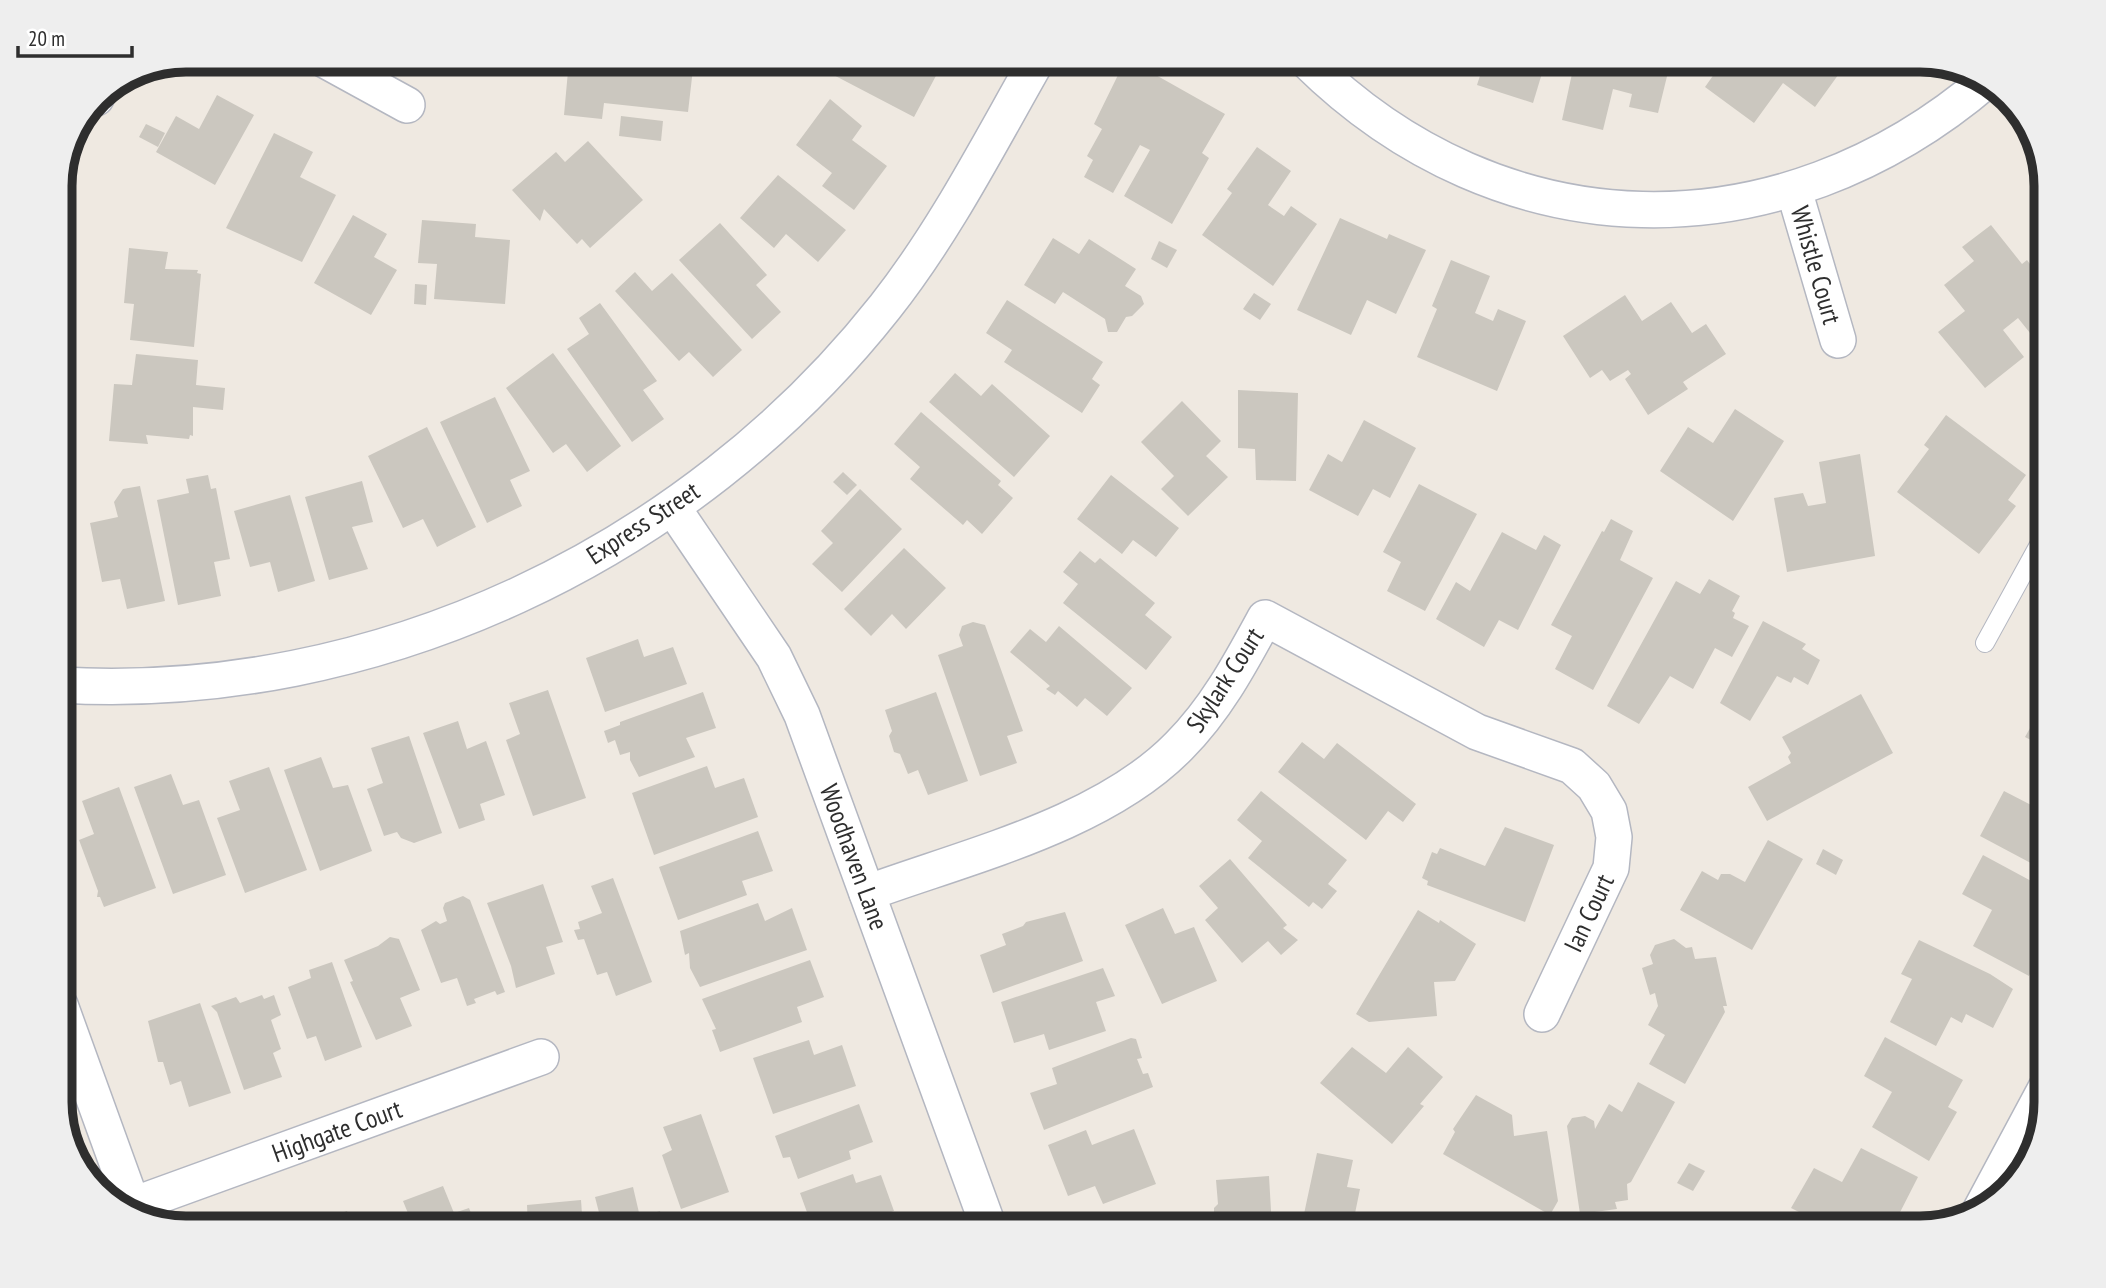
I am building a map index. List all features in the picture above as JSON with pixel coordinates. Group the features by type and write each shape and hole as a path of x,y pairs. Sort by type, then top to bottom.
{"street":[{"path":"347,72 407,105"},
{"name":"Express Street","path":"72,686 196,683 305,666 402,641 510,599 588,560 673,508 755,443 829,372 885,307 943,225 1030,72"},
{"path":"1318,72 1338,91 1393,132 1454,166 1518,190 1583,204 1646,210 1712,207 1794,190 1865,163 1916,134 1977,87"},
{"name":"Whistle Court","path":"1794,190 1838,340"},
{"name":"Woodhaven Lane","path":"673,508 774,657 802,715 985,1216"},
{"name":"Skylark Court","path":"867,893 1082,815 1136,783 1179,747 1213,707 1265,618 1467,727"},
{"name":"Ian Court","path":"1467,727 1572,766 1594,786 1609,810 1614,837 1611,868 1542,1014"},
{"path":"72,1038 131,1202"},
{"name":"Highgate Court","path":"141,1207 541,1057"},
{"path":"1990,1192 2033,1112"}],"lane":[{"path":"1985,643 2034,554"}],"building":[{"path":"568,72 693,72 688,112 604,103 602,119 564,115"},
{"path":"828,72 938,72 914,117"},
{"path":"1125,72 1151,72 1225,114 1202,153 1209,158 1172,224 1124,196 1150,150 1140,145 1113,193 1084,177 1093,160 1087,156 1102,129 1094,124 1118,75 1123,76"},
{"path":"1481,72 1542,72 1533,103 1477,85"},
{"path":"1572,72 1668,72 1658,113 1629,107 1632,94 1613,89 1603,130 1562,120"},
{"path":"1716,72 1840,72 1815,107 1783,83 1754,123 1705,87"},
{"path":"217,95 254,115 215,185 156,152 176,116 199,129"},
{"path":"830,99 862,126 852,140 887,166 854,210 822,186 832,173 796,145"},
{"path":"621,116 663,121 661,141 619,136"},
{"path":"146,124 165,133 158,147 139,137"},
{"path":"274,133 313,152 300,177 336,195 302,262 226,228"},
{"path":"588,141 643,200 590,248 582,239 577,244 544,209 540,221 512,190 556,152 565,162"},
{"path":"1257,147 1291,171 1268,205 1284,216 1291,206 1317,224 1273,286 1202,235 1232,193 1227,189"},
{"path":"778,175 846,230 818,262 786,234 774,248 740,218"},
{"path":"353,215 387,234 374,257 397,270 371,315 314,283"},
{"path":"1340,218 1387,239 1389,234 1426,250 1396,314 1367,300 1351,335 1297,310"},
{"path":"422,220 476,224 475,237 510,240 505,304 434,299 437,264 418,263"},
{"path":"720,223 767,275 756,285 781,312 752,339 679,260"},
{"path":"1991,225 2022,264 2027,260 2034,269 2034,338 2018,318 2003,330 2024,357 1985,388 1938,332 1965,311 1944,285 1974,261 1962,247"},
{"path":"1053,238 1079,254 1089,239 1136,269 1125,286 1141,296 1144,304 1132,316 1126,317 1117,332 1108,332 1105,319 1063,292 1055,304 1024,285"},
{"path":"1159,241 1177,250 1167,268 1151,259"},
{"path":"129,248 168,252 165,269 198,270 197,273 201,274 194,347 130,340 134,304 124,303"},
{"path":"1451,260 1490,276 1475,313 1493,321 1498,309 1526,321 1497,391 1417,357 1437,309 1432,306"},
{"path":"635,272 652,291 672,273 742,350 713,377 689,352 679,361 615,291"},
{"path":"415,284 427,285 426,305 414,304"},
{"path":"1254,293 1271,304 1260,320 1243,309"},
{"path":"1625,295 1642,321 1671,302 1692,333 1706,324 1726,354 1683,382 1688,389 1648,415 1625,379 1631,374 1628,370 1610,381 1602,370 1590,378 1563,336"},
{"path":"1007,300 1103,362 1092,379 1100,385 1082,413 1004,362 1012,350 986,333"},
{"path":"600,303 657,381 643,390 664,419 632,442 567,349 589,334 579,318"},
{"path":"553,353 621,446 587,472 566,444 553,453 506,388"},
{"path":"136,354 198,360 196,385 225,388 223,410 193,407 193,436 190,435 189,439 146,435 148,444 109,441 114,384 132,385"},
{"path":"955,373 981,396 992,384 1050,436 1014,477 929,402"},
{"path":"1238,390 1298,393 1296,481 1256,480 1255,449 1238,448"},
{"path":"495,397 530,471 510,480 522,506 487,523 440,422"},
{"path":"1182,401 1221,441 1206,456 1228,477 1188,516 1161,489 1174,476 1141,442"},
{"path":"1735,409 1784,441 1733,521 1660,471 1688,427 1713,443"},
{"path":"921,412 1001,481 998,485 1013,498 982,534 967,520 963,525 910,479 920,467 894,444"},
{"path":"1946,415 2026,475 2008,500 2016,506 1979,554 1897,492 1929,449 1924,445"},
{"path":"1364,420 1416,448 1390,498 1373,489 1358,516 1309,490 1328,454 1342,462"},
{"path":"427,427 476,527 437,547 423,519 403,528 368,456"},
{"path":"1860,454 1875,556 1787,572 1774,498 1803,493 1808,506 1826,503 1819,462"},
{"path":"843,472 857,485 847,495 833,482"},
{"path":"208,475 211,489 216,488 230,559 214,562 221,596 178,605 157,500 189,493 186,479"},
{"path":"1111,475 1179,528 1156,557 1133,540 1122,554 1077,519"},
{"path":"362,481 373,522 352,527 368,569 329,580 305,497"},
{"path":"1419,484 1477,514 1425,611 1387,591 1401,562 1383,552"},
{"path":"140,486 165,601 127,609 120,579 102,582 90,523 118,517 114,502 123,489"},
{"path":"860,489 902,529 842,592 812,564 833,543 821,531"},
{"path":"290,495 315,581 278,592 270,562 250,567 234,511"},
{"path":"1611,519 1633,531 1620,560 1653,578 1593,690 1555,669 1572,636 1551,625"},
{"path":"1502,532 1536,550 1544,535 1561,545 1518,630 1499,620 1484,647 1436,619 1456,582 1470,591"},
{"path":"904,548 946,588 906,629 892,614 871,636 844,609"},
{"path":"1080,551 1095,563 1100,558 1155,603 1145,615 1172,637 1146,670 1063,603 1078,584 1063,572"},
{"path":"1709,579 1740,596 1732,611 1735,613 1733,618 1749,626 1732,657 1715,648 1693,689 1670,676 1639,724 1607,706 1676,581 1700,594"},
{"path":"1763,621 1806,644 1802,649 1820,660 1808,685 1794,677 1791,683 1777,676 1750,721 1720,703"},
{"path":"973,622 985,625 1023,731 1007,736 1017,763 980,776 938,655 963,646 959,635 962,626"},
{"path":"1059,626 1132,688 1107,716 1085,698 1077,707 1058,691 1055,695 1046,689 1050,686 1010,652 1030,629 1046,642"},
{"path":"638,639 644,657 673,647 687,684 605,712 586,658"},
{"path":"548,690 586,798 533,816 506,740 520,734 509,703"},
{"path":"703,692 716,728 686,738 695,757 639,777 630,760 630,752 620,755 615,740 608,743 604,731 620,725 620,722"},
{"path":"936,692 968,781 928,795 918,770 908,774 900,754 894,752 889,736 892,731 885,710"},
{"path":"1861,694 1893,753 1767,821 1748,787 1791,763 1788,757 1791,753 1782,737"},
{"path":"458,721 467,749 486,741 505,795 480,804 485,820 459,829 423,733"},
{"path":"2034,721 2034,742 2025,737"},
{"path":"409,736 442,833 414,843 401,838 397,832 384,836 367,789 383,783 371,748"},
{"path":"1302,742 1324,759 1337,743 1416,804 1403,822 1388,811 1366,840 1278,772"},
{"path":"321,757 333,788 348,785 372,851 320,871 284,770"},
{"path":"707,766 715,788 744,778 758,817 654,855 632,793"},
{"path":"269,767 307,870 245,893 217,818 240,810 229,781"},
{"path":"171,774 183,805 199,800 226,875 173,894 134,787"},
{"path":"119,787 156,888 104,907 100,897 97,897 98,891 79,840 94,834 82,801"},
{"path":"1261,791 1347,860 1328,884 1337,891 1322,909 1313,902 1309,907 1248,858 1262,841 1237,820"},
{"path":"2004,791 2034,806 2034,865 1980,836"},
{"path":"1505,827 1554,845 1525,922 1427,885 1428,881 1422,878 1432,852 1437,854 1440,848 1485,866"},
{"path":"758,831 773,871 742,881 747,895 678,920 659,867"},
{"path":"1768,840 1803,859 1752,950 1680,910 1702,871 1718,880 1721,874 1730,874 1745,882"},
{"path":"1823,849 1843,860 1836,875 1816,864"},
{"path":"1983,855 2034,883 2034,966 2029,976 1973,946 1992,910 1962,894"},
{"path":"1230,859 1287,925 1283,928 1298,940 1281,955 1268,941 1242,963 1205,920 1218,908 1199,886"},
{"path":"613,878 652,982 616,996 607,972 597,975 584,939 578,940 574,930 580,929 578,922 602,913 591,886"},
{"path":"543,884 563,942 546,947 555,974 516,988 511,966 487,903"},
{"path":"463,896 470,900 505,992 497,995 495,991 474,999 476,1003 467,1006 457,978 441,983 421,930 436,921 440,924 447,921 443,908 445,903"},
{"path":"758,903 765,921 792,908 807,950 700,987 690,968 689,953 685,955 680,931"},
{"path":"1163,908 1175,934 1194,927 1217,981 1162,1004 1125,925"},
{"path":"1418,910 1439,923 1440,920 1476,944 1455,981 1434,982 1437,1016 1369,1022 1356,1014"},
{"path":"1065,912 1083,961 993,993 980,955 1006,945 1002,934 1023,926 1026,922"},
{"path":"390,937 399,939 420,990 400,998 412,1026 376,1040 350,982 353,981 344,960 378,946"},
{"path":"1674,939 1686,948 1692,947 1695,959 1716,957 1727,1006 1723,1006 1725,1012 1685,1084 1649,1064 1665,1035 1648,1025 1658,1006 1655,993 1650,995 1642,968 1653,964 1650,955 1655,945"},
{"path":"1919,940 1990,974 2013,989 1993,1028 1966,1014 1962,1023 1951,1017 1936,1046 1890,1022 1912,979 1901,974"},
{"path":"810,960 824,997 797,1007 802,1022 720,1052 712,1030 716,1029 702,999"},
{"path":"332,962 362,1047 325,1061 316,1036 307,1039 288,987 311,978 309,970"},
{"path":"1103,968 1115,996 1096,1002 1106,1031 1049,1050 1044,1034 1014,1043 1001,1002"},
{"path":"262,995 264,999 274,995 281,1015 271,1020 281,1049 273,1053 282,1077 244,1090 217,1012 211,1006 236,997 240,1003"},
{"path":"200,1003 231,1093 189,1107 181,1081 170,1085 163,1062 158,1062 148,1021"},
{"path":"1885,1037 1963,1080 1948,1107 1957,1112 1929,1161 1872,1127 1892,1092 1864,1076"},
{"path":"1131,1038 1136,1039 1142,1058 1137,1059 1143,1074 1148,1073 1153,1087 1044,1130 1030,1093 1057,1084 1052,1068"},
{"path":"809,1040 814,1055 842,1045 856,1086 773,1114 753,1058"},
{"path":"1352,1047 1386,1073 1408,1047 1443,1077 1420,1104 1424,1106 1392,1144 1320,1083"},
{"path":"1638,1082 1675,1102 1631,1182 1627,1184 1628,1200 1615,1202 1617,1209 1580,1214 1567,1126 1572,1118 1585,1116 1594,1121 1595,1129 1609,1104 1622,1112"},
{"path":"1476,1095 1512,1115 1514,1136 1547,1131 1558,1201 1550,1215 1443,1154 1455,1132 1453,1129"},
{"path":"859,1104 873,1142 849,1151 851,1159 798,1179 790,1157 783,1158 775,1136"},
{"path":"701,1114 729,1192 681,1209 662,1155 672,1150 663,1127"},
{"path":"1134,1129 1156,1184 1103,1204 1095,1186 1068,1196 1048,1145 1086,1130 1092,1145"},
{"path":"1861,1148 1918,1177 1898,1216 1807,1216 1791,1208 1814,1168 1842,1182"},
{"path":"1317,1153 1353,1160 1347,1187 1360,1189 1354,1216 1304,1216"},
{"path":"1689,1163 1705,1171 1693,1191 1677,1183"},
{"path":"853,1174 856,1183 881,1175 894,1211 880,1216 804,1216 808,1215 800,1193"},
{"path":"1269,1176 1271,1216 1214,1216 1214,1208 1218,1204 1216,1180"},
{"path":"443,1186 454,1213 469,1208 472,1216 409,1216 403,1201"},
{"path":"633,1187 640,1216 600,1216 595,1197"},
{"path":"581,1200 582,1216 527,1216 527,1205"},
{"path":"347,1211 349,1216 333,1216"},
{"path":"660,1211 661,1216 643,1216"}]}
